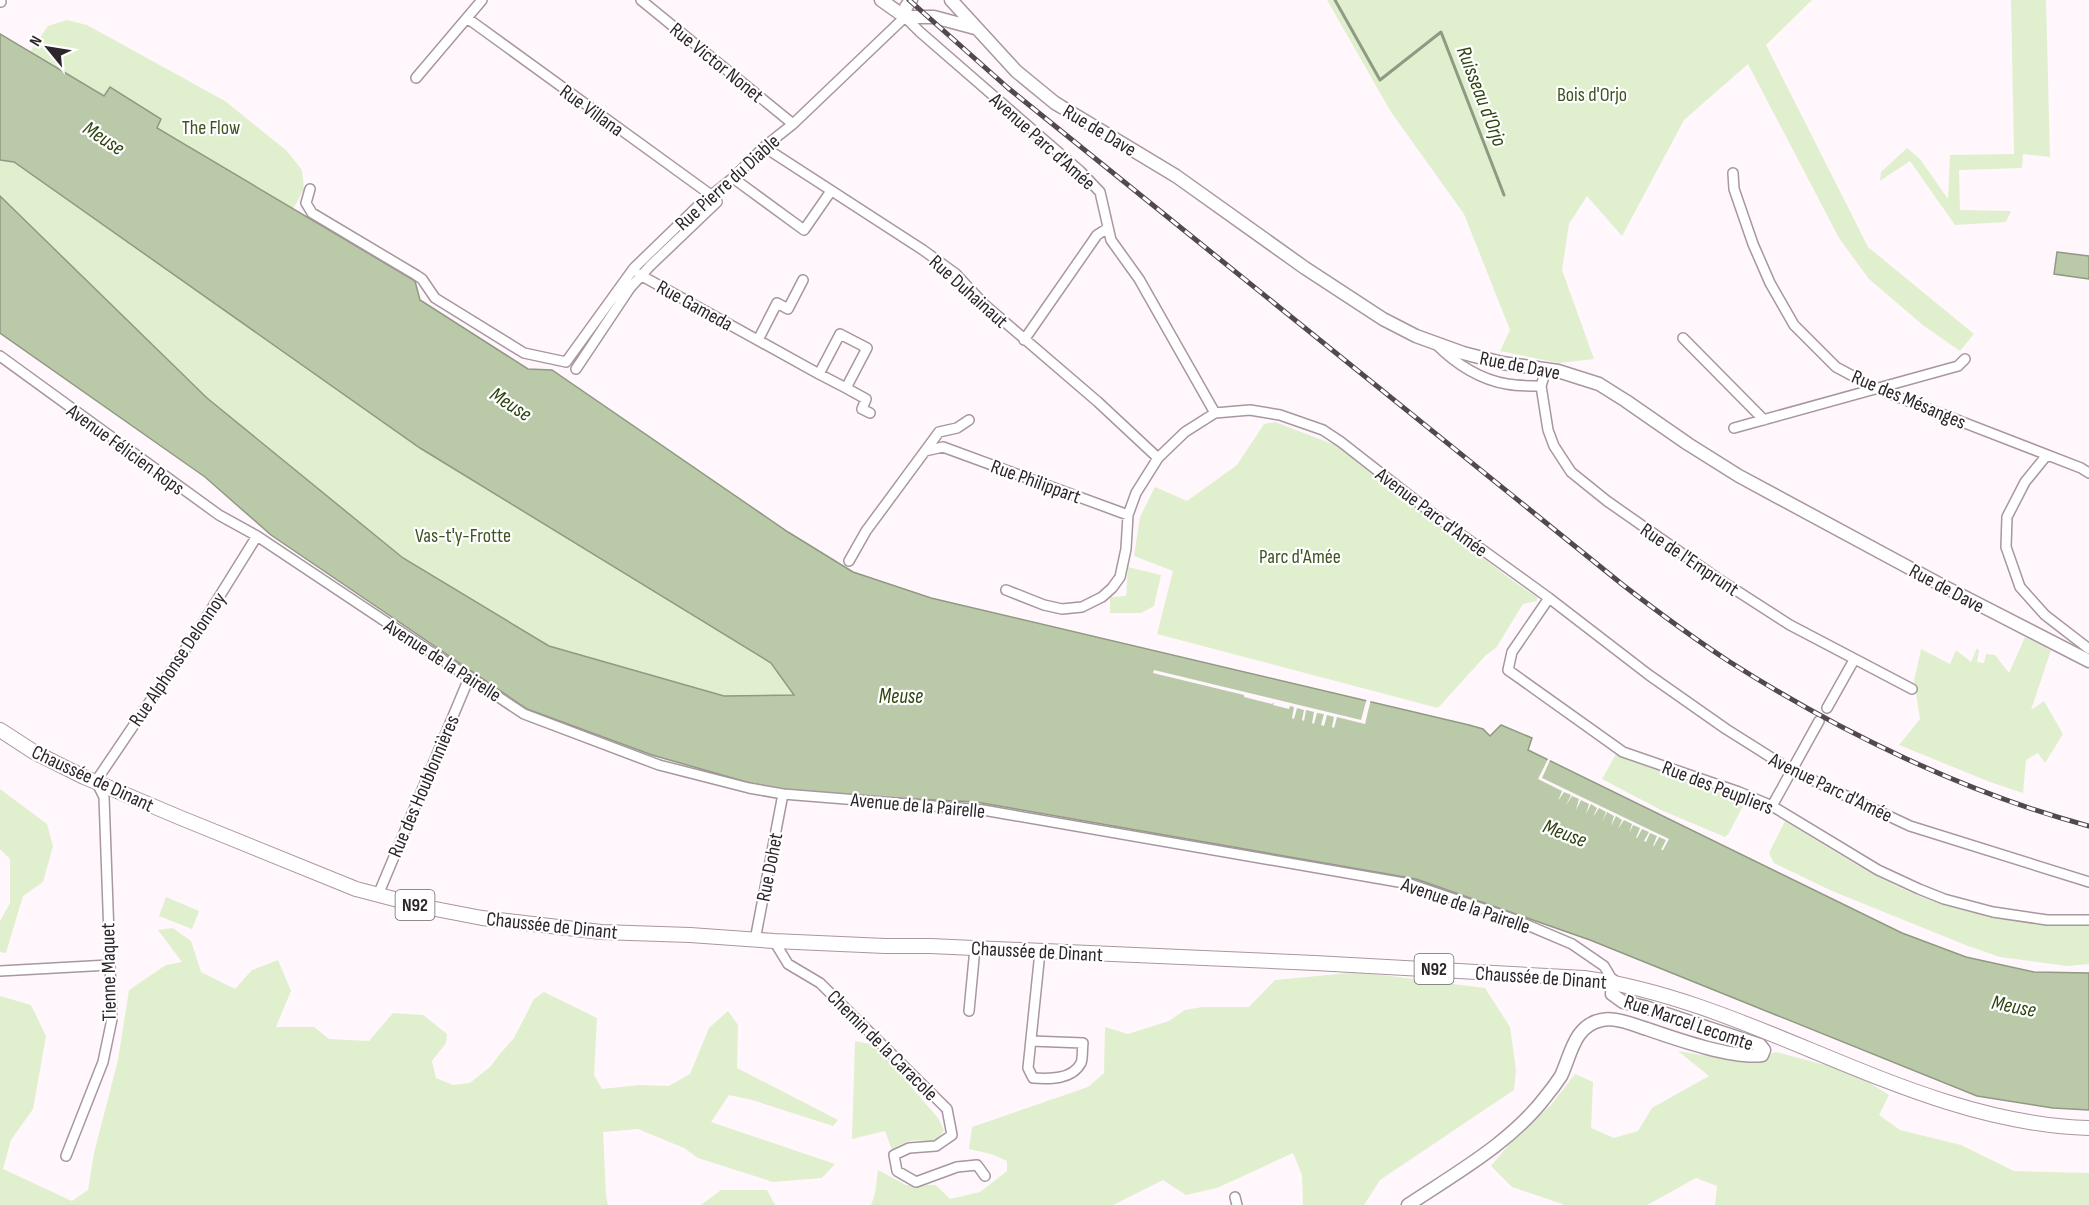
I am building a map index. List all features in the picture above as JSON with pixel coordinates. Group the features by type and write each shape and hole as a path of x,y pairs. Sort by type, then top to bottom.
{"main road":[{"path":"881,0 905,17 934,17 977,29"},
{"path":"905,17 906,7 911,0"},
{"path":"934,17 941,9 944,0"},
{"name":"Rue de Dave","path":"951,0 1016,70 1074,116 1176,176 1347,297 1383,319 1437,345 1502,363 1546,369 1605,387 1721,466 1963,597 2089,661"},
{"name":"Chaussée de Dinant","path":"0,730 34,752 96,782 356,889 425,907 482,918 579,929 755,940 1350,965 1613,981 1658,993 1722,1016 1983,1114 2020,1122 2089,1128"},
{"name":"Rue Marcel Lecomte","path":"1408,1205 1473,1161 1523,1123 1560,1077 1575,1039 1586,1027 1602,1020 1623,1022 1744,1056 1762,1054 1764,1050 1760,1046 1655,1010 1623,1002 1612,994 1613,981"}],"street":[{"path":"416,78 482,0"},
{"name":"Rue Victor Nonet","path":"641,0 793,123"},
{"name":"Rue Pierre du Diable","path":"576,369 630,288 650,266 764,147 793,123 905,17"},
{"name":"Avenue Parc d'Amée","path":"905,17 1080,171 1100,192 1112,240 1139,279 1215,413 1269,412 1323,430 1469,541 1550,598 1649,675 1726,729 1791,770 1910,826 2089,882"},
{"name":"Rue Villana","path":"467,18 714,198"},
{"name":"Rue Duhainaut","path":"764,147 923,250 956,274 985,305 1098,402 1158,458"},
{"name":"Rue des Mésanges","path":"1733,173 1734,189 1753,244 1770,283 1790,318 1836,366 1877,389 2089,473"},
{"path":"733,178 804,230 831,191"},
{"name":"Rue Pierre du Diable","path":"310,189 306,203 312,213 422,279 435,298 524,353 566,362 634,268 714,198"},
{"path":"1024,340 1097,235 1108,228"},
{"name":"Rue Gameda","path":"634,268 642,276 846,388"},
{"path":"758,340 777,303 788,309 803,280"},
{"path":"819,374 840,334 867,348 846,388 866,399 862,409 870,413"},
{"path":"1683,338 1764,420"},
{"path":"1437,345 1453,361 1493,381 1508,385 1541,386"},
{"name":"Avenue Félicien Rops","path":"0,356 188,495 257,536"},
{"path":"1734,428 1958,366 1965,359"},
{"name":"Rue de l'Emprunt","path":"1546,369 1541,386 1548,430 1558,453 1571,472 1607,501 1717,579 1790,625 1912,688"},
{"path":"1006,590 1044,605 1062,609 1082,607 1102,597 1120,577 1126,549 1128,515 1136,493 1158,458 1185,432 1215,413"},
{"path":"925,451 943,447 957,428 969,420"},
{"path":"849,561 866,531 939,432 957,428"},
{"name":"Rue Philippart","path":"943,447 1128,515"},
{"path":"2047,456 2025,482 2007,517 2006,547 2020,587 2045,615 2089,649"},
{"name":"Avenue de la Pairelle","path":"257,536 524,714 659,765 749,788 783,794 983,810 1410,884 1513,919 1572,944 1604,966 1613,981"},
{"name":"Rue Alphonse Delonnoy","path":"96,782 201,626 257,536"},
{"name":"Rue des Peupliers","path":"1550,598 1512,652 1508,670 1623,752 1739,792 1772,806 1878,870 1944,899 1993,912 2047,920 2089,920"},
{"path":"1827,708 1854,660"},
{"name":"Rue des Houblonnières","path":"378,895 469,678"},
{"path":"1772,806 1819,721"},
{"name":"Tienne Maquet","path":"66,1156 103,1062 112,1019 104,797 96,782"},
{"name":"Rue Dohet","path":"755,940 783,794"},
{"name":"Chemin de la Caracole","path":"774,941 788,964 820,983 947,1109 952,1134 936,1146 909,1148 894,1155 897,1171 916,1182 957,1167 976,1165 985,1176"},
{"path":"969,1011 975,948"},
{"path":"1031,1041 1083,1043 1081,1062 1071,1073 1054,1079 1033,1078 1028,1068 1040,952"},
{"path":"0,971 109,965"}],"green space":[{"name":"Bois d'Orjo","path":"1327,0 1812,0 1766,45 1868,247 1974,334 1960,351 1924,326 1869,279 1839,238 1748,64 1684,120 1622,236 1587,196 1569,224 1562,270 1594,359 1559,363 1500,351 1510,330 1464,214 1391,112"},
{"path":"2011,0 2046,0 2050,157 2023,154 2022,168 1959,170 1960,210 2011,211 2006,222 1955,225 1910,161 1880,181 1881,172 1907,148 1920,159 1948,199 1950,155 2014,154"},
{"name":"The Flow","path":"67,20 87,25 225,101 287,151 302,170 304,189 293,209 157,128 111,87 104,96 30,52 48,26"},
{"name":"Vas-t'y-Frotte","path":"0,160 14,162 420,448 772,663 795,696 724,696 549,646 403,558 207,398 0,196"},
{"name":"Parc d'Amée","path":"1275,422 1338,446 1537,597 1537,601 1523,604 1496,648 1486,655 1438,708 1157,634 1173,571 1134,556 1140,517 1155,487 1187,501 1237,465 1264,424"},
{"path":"1128,567 1161,575 1154,606 1141,613 1110,613 1110,597 1126,596"},
{"path":"2025,637 2051,650 2031,710 2044,701 2063,734 2045,763 2038,753 2026,760 2023,793 1899,745 1920,719 1914,681 1921,649 1950,664 1956,650 1971,662 1977,648 1979,651 1977,662 1984,663 1986,654 1995,655 2009,673"},
{"path":"1616,754 1746,800 1725,837 1661,810 1602,779"},
{"path":"0,789 47,824 53,846 43,882 23,896 6,953 0,952 0,921 10,903 10,859 0,849"},
{"path":"1785,821 1864,869 1926,899 1982,914 2089,924 2089,964 2067,966 2000,957 1832,891 1774,863 1769,853"},
{"path":"166,897 199,911 192,929 159,916"},
{"path":"173,928 191,941 201,972 235,989 252,970 278,960 291,991 276,1027 314,1027 329,1039 369,1041 393,1013 423,1015 447,1034 446,1043 432,1061 436,1078 453,1085 470,1083 491,1066 514,1038 534,999 544,992 597,1018 594,1075 602,1089 639,1085 669,1086 690,1074 709,1028 728,1011 738,1025 737,1068 838,1120 833,1126 729,1095 711,1122 835,1164 822,1178 773,1182 698,1158 684,1148 638,1129 603,1132 608,1205 0,1205 0,996 31,1005 46,1036 33,1109 11,1140 3,1169 72,1201 88,1190 94,1153 118,1060 129,990 166,965 182,962 158,930"},
{"path":"1359,972 1485,988 1510,1027 1516,1070 1514,1090 1380,1180 1364,1205 1303,1205 1302,1175 1293,1153 1217,1188 1186,1195 1163,1180 1113,1205 871,1205 878,1170 906,1185 936,1185 950,1199 980,1192 1007,1171 1007,1161 991,1154 969,1149 972,1127 1088,1087 1104,1073 1105,1027 1128,1034 1169,1021 1185,1010 1202,1007 1249,1007 1275,980"},
{"path":"855,1041 875,1045 938,1118 944,1130 936,1140 932,1142 910,1141 892,1150 885,1131 852,1139"},
{"path":"1678,1051 1743,1062 1776,1052 1852,1072 1889,1095 1879,1115 1900,1130 1961,1145 2014,1171 2089,1173 2089,1205 1715,1205 1717,1186 1696,1178 1647,1205 1565,1205 1512,1187 1491,1166 1518,1134 1551,1105 1575,1074 1593,1082 1591,1128 1614,1138 1638,1131 1652,1108 1709,1076"},
{"path":"721,1190 767,1190 775,1205 701,1205"}],"water":[{"name":"Meuse","path":"0,34 104,96 110,87 161,119 157,128 415,281 420,300 528,369 552,370 788,532 853,572 931,598 1469,725 1483,729 1490,736 1501,725 1532,738 1528,750 1902,933 1966,957 2034,972 2089,973 2089,1110 2053,1108 1977,1096 1590,940 1416,879 976,802 809,794 750,783 652,755 527,709 271,535 205,477 0,333 0,196 207,398 403,558 549,646 724,696 794,695 771,663 420,448 14,162 0,160"},
{"path":"2057,252 2089,256 2089,279 2054,274"}],"pier":[{"path":"1154,670 1361,720 1367,698 1371,699 1365,724 1337,717 1334,728 1332,727 1334,717 1327,715 1324,726 1321,725 1324,714 1317,713 1314,724 1312,723 1314,712 1306,710 1304,721 1302,720 1304,710 1297,708 1294,719 1292,718 1294,707 1290,706 1289,709 1273,705 1274,702 1272,704 1153,673"},
{"path":"1549,757 1551,758 1542,778 1669,839 1663,850 1661,850 1666,840 1659,837 1653,846 1657,836 1650,833 1646,842 1644,841 1649,832 1642,829 1636,838 1640,828 1633,825 1629,834 1632,824 1624,820 1618,829 1622,820 1616,816 1611,826 1614,816 1607,812 1602,822 1606,812 1599,808 1593,817 1597,808 1591,804 1586,814 1589,804 1581,800 1576,810 1579,799 1572,796 1566,805 1571,795 1564,792 1558,801 1562,791 1538,779"}],"waterway":[{"name":"Ruisseau d'Orjo","path":"1335,0 1380,80 1441,32 1504,195"}],"railway":[{"path":"909,0 1008,88 1623,585 1689,634 1771,688 1858,736 1949,778 2042,812 2089,826"}]}
